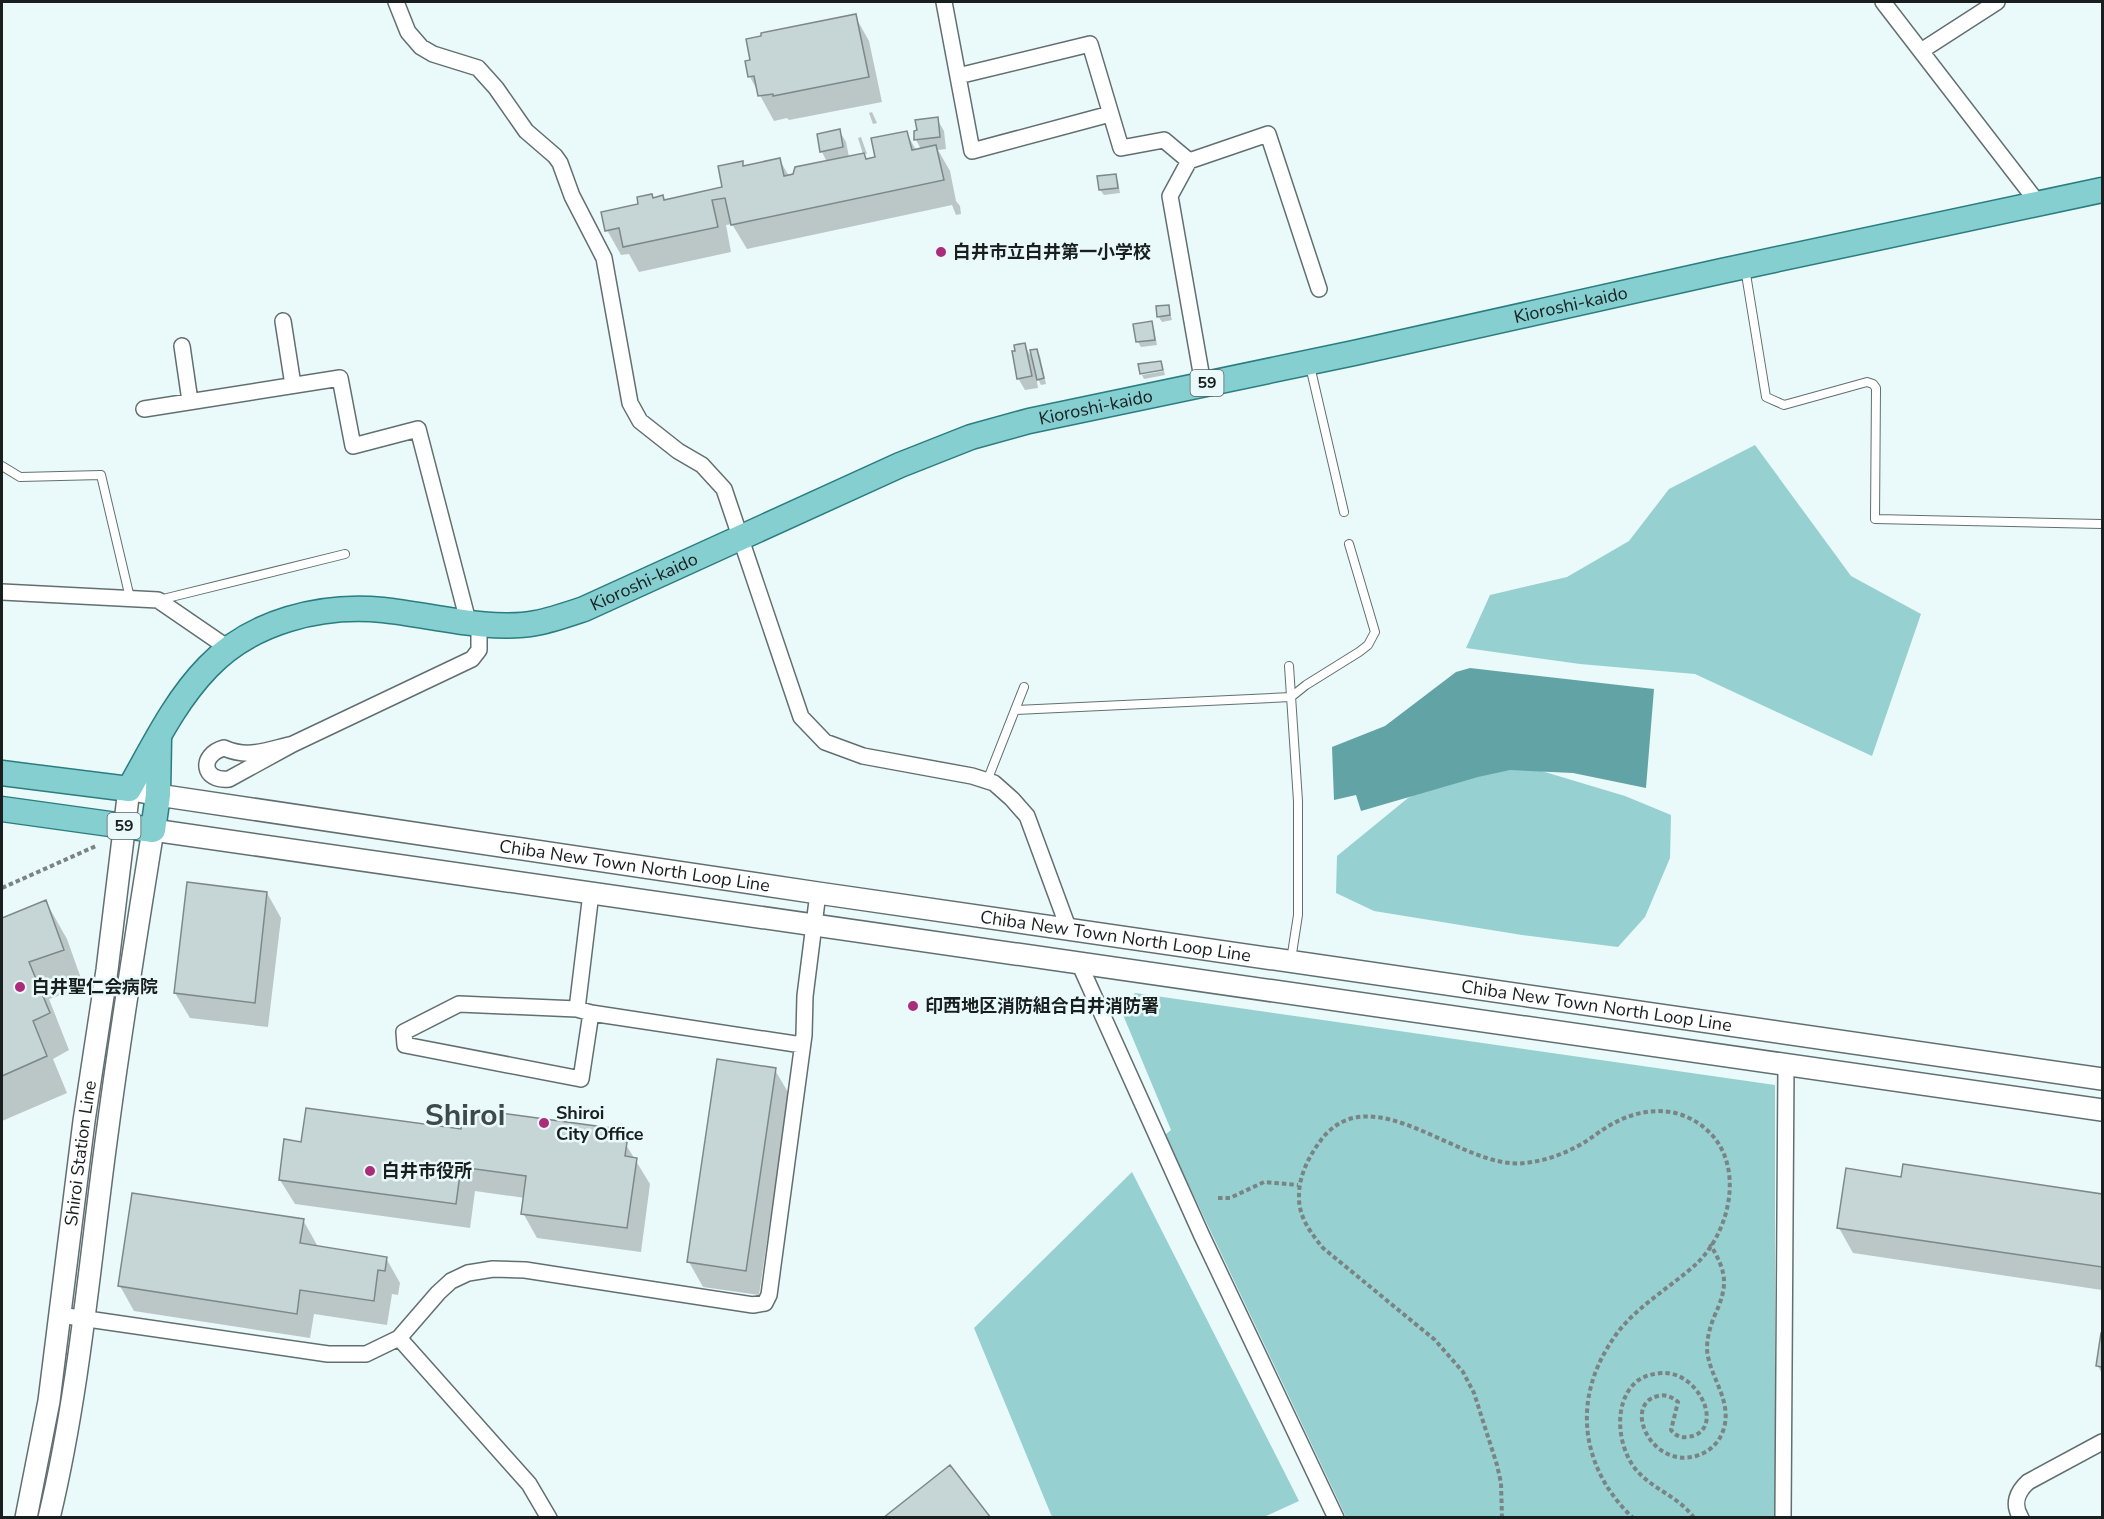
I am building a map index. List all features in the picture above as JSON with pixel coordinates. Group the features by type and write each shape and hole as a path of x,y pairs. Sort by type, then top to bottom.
{"main road":[{"name":"Kioroshi-kaido","path":"129,789 159,736 190,688 208,666 228,648 279,622 337,609 381,610 498,626 536,623 584,609 900,465 971,437 1029,421 2103,190"},
{"name":"59","path":"2,808 153,830 158,795 159,736"},
{"name":"59","path":"2,773 129,789"},
{"name":"Chiba New Town North Loop Line","path":"129,789 1069,930 2102,1077"},
{"name":"Shiroi Station Line","path":"26,1518 49,1401 84,1121 126,826 129,789"},
{"name":"Chiba New Town North Loop Line","path":"153,830 2103,1110"},
{"name":"Shiroi Station Line","path":"49,1518 85,1318 107,1128 153,830"}],"street":[{"path":"396,2 408,32 421,47 434,54 478,68 491,81 526,131 555,156 560,164 572,196 604,258 630,403 640,422 678,451 702,465 724,489 801,717 825,742 863,756 972,776 994,783 1026,816 1069,930"},
{"path":"944,2 972,151 1110,114"},
{"path":"1883,2 2038,203"},
{"path":"1921,51 1997,2"},
{"path":"958,76 1089,44 1121,148 1164,140 1189,161"},
{"path":"1203,384 1170,196 1189,161 1268,134 1319,289"},
{"path":"283,321 293,386"},
{"path":"182,346 190,402"},
{"path":"144,409 340,378 353,446 418,429 479,650 472,659 293,744 229,778 220,780 213,777 208,770 208,759 214,751 224,748 235,753 251,755 293,744"},
{"path":"2,592 158,600 228,648"},
{"path":"591,893 584,1011 581,1079 405,1044 404,1032 459,1004 584,1011 802,1045"},
{"path":"60,1315 328,1354 366,1354 399,1338 417,1315 451,1281 468,1274 493,1269 525,1270 753,1305 765,1303 769,1294 802,1045 805,996 818,893"},
{"path":"1079,963 1202,1236 1336,1518"},
{"path":"1783,1518 1786,1065"},
{"path":"399,1338 529,1484 549,1518"},
{"path":"2021,1518 2016,1499 2022,1487 2103,1442"}],"lane":[{"path":"1745,267 1766,397 1784,405 1867,382 1876,388 1875,519 2103,524"},
{"path":"1309,362 1344,512"},
{"path":"2,466 20,477 101,475 130,598"},
{"path":"1015,710 1291,697 1359,652 1368,645 1375,633 1349,544"},
{"path":"158,600 345,554"},
{"path":"1289,666 1298,801 1298,915 1291,961"},
{"path":"987,781 1024,687"}],"path":[{"path":"2,888 96,846"},
{"path":"1502,1518 1503,1501 1497,1465 1474,1393 1462,1372 1435,1340 1323,1248 1312,1236 1298,1208 1298,1185 1308,1161 1325,1134 1334,1127 1364,1117 1390,1118 1476,1156 1509,1164 1553,1158 1580,1145 1605,1127 1629,1114 1666,1110 1689,1118 1718,1143 1727,1161 1731,1177 1727,1211 1718,1232 1696,1265 1628,1321 1617,1333 1594,1372 1589,1388 1586,1420 1589,1443 1600,1475 1612,1497 1633,1518"},
{"path":"1218,1198 1230,1198 1264,1182 1298,1185"},
{"path":"1694,1518 1680,1503 1638,1472 1625,1449 1620,1420 1623,1399 1637,1382 1650,1375 1672,1373 1689,1381 1699,1391 1706,1406 1706,1420 1696,1434 1678,1436 1671,1430 1678,1402 1667,1395 1652,1398 1644,1406 1642,1415 1645,1431 1653,1444 1672,1456 1693,1457 1712,1448 1721,1436 1725,1406 1710,1365 1707,1343 1722,1296 1724,1276 1721,1263 1710,1244"}],"shaded area":[{"path":"1755,445 1851,576 1921,614 1872,756 1695,674 1580,664 1466,648 1490,595 1567,577 1629,541 1669,489"},
{"path":"1470,668 1654,689 1646,788 1573,773 1510,770 1361,811 1356,795 1334,800 1332,747 1385,726 1456,672"},
{"path":"1491,756 1625,796 1671,815 1670,858 1645,917 1618,947 1522,935 1374,911 1336,893 1337,856 1408,798"},
{"path":"1135,993 1775,1085 1775,1517 1346,1517 1165,1135 1171,1130 1121,1010"},
{"path":"1132,1172 1299,1501 1264,1517 1052,1517 974,1328"}],"building":[{"path":"856,14 869,77 773,96 773,94 758,96 754,76 748,77 745,61 750,60 746,39 761,36 761,33"},
{"path":"938,117 940,137 914,140 914,131 917,130 915,120"},
{"path":"840,129 843,147 820,152 817,134"},
{"path":"907,131 912,150 936,145 944,180 731,225 725,198 712,200 718,227 623,247 619,228 605,231 601,212 638,204 637,197 652,194 653,198 663,195 664,200 722,187 718,166 743,161 743,166 780,158 784,176 793,174 795,167 864,153 866,159 875,157 871,138"},
{"path":"1116,174 1118,188 1099,190 1097,176"},
{"path":"1169,305 1170,315 1157,317 1156,306"},
{"path":"1152,321 1155,340 1136,342 1133,324"},
{"path":"1025,343 1032,376 1017,379 1012,351 1015,351 1014,345"},
{"path":"1037,349 1044,378 1037,380 1030,350"},
{"path":"1161,361 1163,370 1140,374 1138,364"},
{"path":"187,882 267,892 255,1003 174,993"},
{"name":"白井聖仁会病院","path":"46,900 64,950 29,962 50,1013 33,1021 47,1056 2,1076 2,918"},
{"path":"717,1059 776,1068 746,1271 687,1262"},
{"name":"白井市役所","path":"306,1108 461,1129 464,1108 618,1129 616,1140 627,1142 625,1156 637,1158 627,1228 521,1214 526,1176 461,1167 456,1204 279,1180 284,1139 301,1142"},
{"path":"1903,1164 2102,1194 2102,1267 1837,1228 1846,1168 1901,1177"},
{"path":"132,1193 304,1219 300,1243 387,1257 385,1271 378,1270 374,1301 300,1290 297,1314 118,1286"},
{"path":"2102,1333 2102,1367 2096,1366"},
{"path":"950,1465 991,1518 883,1518"}],"place":[{"name":"白井市立白井第一小学校","path":"941,252"},
{"name":"白井聖仁会病院","path":"20,987"},
{"name":"印西地区消防組合白井消防署","path":"913,1006"},
{"name":"Shiroi City Office","path":"544,1123"},
{"name":"白井市役所","path":"370,1171"}],"district":[{"name":"Shiroi","path":"465,1115"}]}
